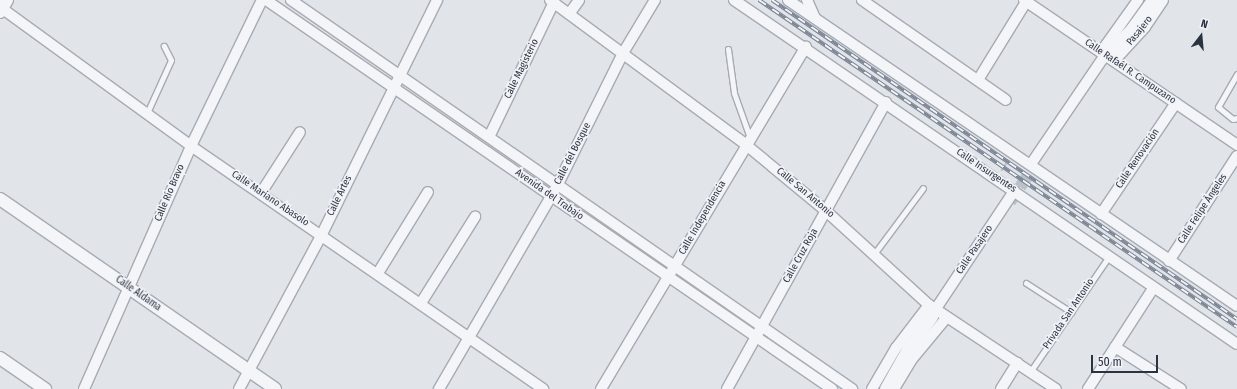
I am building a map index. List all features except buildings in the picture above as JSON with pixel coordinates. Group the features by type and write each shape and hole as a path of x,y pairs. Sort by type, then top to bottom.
{"street":[{"name":"Calle Río Bravo","path":"84,389 130,288 191,146 262,0"},
{"name":"Avenida del Trabajo","path":"266,0 832,389"},
{"name":"Avenida del Trabajo","path":"291,0 490,135 557,186 852,389"},
{"name":"Calle Artes","path":"239,389 322,234 437,0"},
{"path":"569,14 579,0"},
{"name":"Calle del Bosque","path":"438,389 557,186 623,53 655,0"},
{"name":"Calle Insurgentes","path":"734,0 806,47 1237,344"},
{"path":"789,0 1237,306"},
{"path":"807,0 815,18"},
{"path":"862,0 1006,100"},
{"name":"Pasajero","path":"1107,55 1138,0"},
{"path":"1031,164 1107,55 1133,28 1153,0"},
{"name":"Pasajero","path":"1107,55 1145,27 1163,0"},
{"name":"Calle San Antonio","path":"552,1 748,141 874,254 932,311 946,318 1056,389"},
{"name":"Calle Magisterio","path":"490,135 552,1"},
{"path":"978,80 1025,1"},
{"name":"Calle Rafaél R. Campuzano","path":"1025,1 1107,55 1237,145"},
{"name":"Calle Mariano Abasolo","path":"2,7 191,146 322,234 543,389"},
{"name":"Calle Independencia","path":"601,389 669,277 748,141 806,47"},
{"name":"Calle Cruz Roja","path":"727,389 886,102"},
{"name":"Calle Renovación","path":"1101,214 1176,103"},
{"path":"261,193 300,132"},
{"name":"Calle Felipe Ángeles","path":"1169,261 1237,156"},
{"name":"Calle Pasajero","path":"886,389 932,311 1014,191"},
{"path":"378,273 428,192"},
{"name":"Calle Aldama","path":"0,199 275,389"},
{"path":"421,303 475,217"},
{"path":"1088,389 1154,287"},
{"path":"872,389 896,348 932,311"},
{"path":"894,389 916,354 946,318"},
{"path":"1115,347 1181,389"},
{"path":"0,358 45,389"},
{"path":"1001,389 1016,363"}],"lane":[{"path":"147,113 171,60 164,46"},
{"path":"728,49 734,93 748,141"},
{"path":"1237,74 1218,107 1233,119 1237,118"},
{"path":"874,254 923,188"},
{"name":"Privada San Antonio","path":"1030,372 1108,256"},
{"path":"1026,283 1071,312"}],"path":[{"path":"997,179 1010,158"}],"tunnel":[{"path":"1010,202 1039,159"}],"railway":[{"path":"759,0 1237,327"},
{"path":"772,0 1237,319"}]}
